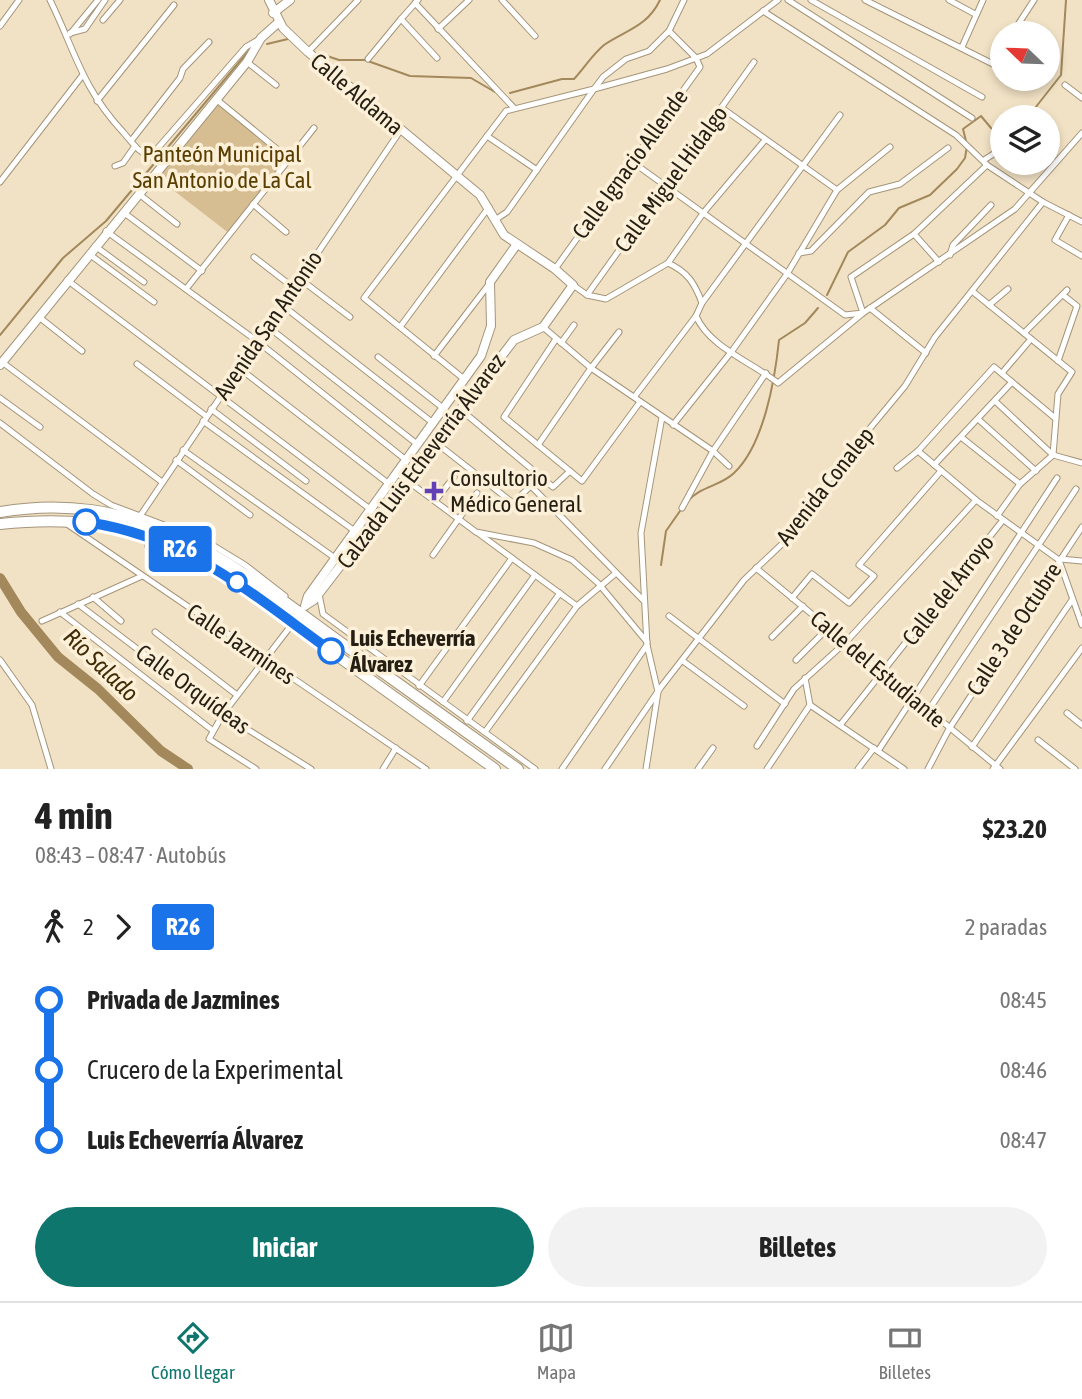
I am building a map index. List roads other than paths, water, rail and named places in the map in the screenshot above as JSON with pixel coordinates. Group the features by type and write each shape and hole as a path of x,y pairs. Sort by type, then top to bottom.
{"highway":[{"path":"0,512 28,507 66,506 102,510 140,517 202,542 290,605 303,609 432,701 518,769"},
{"path":"0,524 86,522 146,536 204,561 495,769"}],"street":[{"path":"0,26 19,0"},
{"path":"50,0 82,76 97,102 133,144 150,158 246,47 261,38"},
{"path":"65,39 97,0"},
{"path":"71,33 85,29 104,0"},
{"path":"103,20 120,0"},
{"name":"Calle Aldama","path":"269,0 276,18 308,52 480,195 489,207"},
{"path":"162,482 1,364 106,231 247,62 261,38 290,0"},
{"path":"308,52 358,0"},
{"path":"438,29 469,0"},
{"path":"502,0 535,36"},
{"path":"495,220 507,212 593,89 626,59 649,51 669,32 684,0"},
{"path":"464,379 364,298 458,178 506,111 593,89 707,54 778,0"},
{"path":"788,0 972,118"},
{"path":"811,0 982,97"},
{"path":"865,0 990,62"},
{"path":"949,0 975,14"},
{"path":"961,47 983,0"},
{"path":"1019,21 1034,0"},
{"path":"369,59 417,1 438,29 514,108"},
{"path":"97,102 174,5"},
{"path":"763,11 956,135 966,149 1043,202 1082,222"},
{"path":"401,19 437,58"},
{"path":"669,32 696,58"},
{"path":"115,166 123,163 133,144 180,78 183,69 209,42"},
{"path":"684,63 687,49"},
{"name":"Calle Ignacio Allende","path":"555,269 700,67 696,58"},
{"path":"247,62 276,85"},
{"name":"Calle Miguel Hidalgo","path":"587,295 754,62"},
{"path":"0,183 82,76"},
{"path":"1065,85 1082,98"},
{"path":"216,99 289,159"},
{"path":"722,108 837,190"},
{"path":"635,396 696,316 702,303 745,242 840,115"},
{"path":"186,289 314,128"},
{"name":"Avenida San Antonio","path":"140,517 400,131"},
{"path":"696,316 708,334 778,383 863,313 1015,209 1082,133"},
{"path":"487,136 537,170"},
{"path":"400,327 489,207 504,235 555,269 587,295 606,299 613,297 668,263 704,212 765,139"},
{"path":"673,425 732,351 787,274 837,190 890,147"},
{"path":"799,253 811,251 869,192 900,184 948,148"},
{"path":"863,313 851,277 914,234 990,158"},
{"path":"631,161 845,315 863,313"},
{"path":"139,194 177,224"},
{"name":"Avenida Conalep","path":"606,769 658,692 756,568 782,544 842,462 905,386 972,290 1043,202"},
{"path":"253,204 286,232"},
{"path":"950,255 953,245 991,205"},
{"path":"122,212 202,271"},
{"path":"1069,215 1055,240 1082,256"},
{"path":"106,231 257,341 406,460"},
{"path":"914,234 939,262"},
{"path":"434,356 517,244"},
{"path":"95,246 144,282"},
{"path":"88,254 154,302"},
{"path":"254,257 293,288"},
{"path":"668,263 690,277 702,303"},
{"path":"300,279 349,317"},
{"path":"67,280 370,509"},
{"name":"Calzada Luis Echeverría Álvarez","path":"293,624 308,596 481,356 491,326 490,282"},
{"path":"573,285 543,327 591,368 713,451 729,466"},
{"path":"989,305 1007,289"},
{"path":"972,290 1072,372 1058,394 1053,455"},
{"path":"1024,333 1065,293 1077,306 1058,360"},
{"path":"282,305 432,423"},
{"path":"870,308 926,353"},
{"path":"39,317 82,351"},
{"path":"575,325 559,341 503,417 582,481 640,402"},
{"path":"267,326 417,444"},
{"name":"Calzada Luis Echeverría Álvarez","path":"303,609 319,594 514,340 543,327"},
{"path":"538,445 591,368 620,332"},
{"path":"1002,373 1031,339"},
{"path":"481,356 494,365"},
{"path":"378,357 443,408"},
{"path":"137,364 363,537"},
{"path":"897,468 918,451 994,367 1055,418"},
{"path":"239,368 389,484"},
{"path":"682,508 713,451 766,373"},
{"path":"934,465 1012,382"},
{"path":"0,398 40,427"},
{"path":"995,401 1053,455 1082,463"},
{"path":"211,409 306,481"},
{"path":"460,409 553,487 570,471"},
{"path":"646,769 658,692 647,643 641,533 663,417"},
{"path":"978,419 1035,471"},
{"path":"0,423 93,494 140,517"},
{"path":"961,436 1020,484"},
{"path":"435,442 513,503 541,476"},
{"path":"183,450 335,558"},
{"path":"918,451 1038,547 1059,559 1082,561"},
{"name":"Calle del Arroyo","path":"841,724 1000,518 1020,484 1053,455"},
{"path":"176,460 250,515"},
{"path":"792,598 812,573 849,603 874,576 859,565 941,471"},
{"path":"397,473 577,606"},
{"path":"435,501 454,477"},
{"path":"858,769 876,750 914,698 1057,478"},
{"path":"531,486 644,601"},
{"path":"928,711 1076,489"},
{"path":"433,555 477,493"},
{"path":"757,746 805,678 846,642 976,500"},
{"name":"Calle Jazmines","path":"61,521 426,769"},
{"path":"86,522 88,539"},
{"name":"Calle 3 de Octubre","path":"928,769 949,729 1082,527"},
{"path":"476,532 534,543 572,560 600,585 647,643"},
{"path":"146,536 148,547 181,572"},
{"path":"419,685 512,558"},
{"path":"1059,559 1082,625"},
{"name":"Calle del Estudiante","path":"756,568 883,671 996,768"},
{"path":"485,732 577,606 616,573"},
{"path":"443,702 535,575"},
{"path":"42,621 142,576"},
{"path":"467,720 560,593"},
{"path":"319,594 323,614 419,685 432,701 443,702 535,769"},
{"path":"93,597 121,621"},
{"path":"972,747 1072,600"},
{"name":"Calle Orquídeas","path":"78,604 223,715 311,769"},
{"path":"772,637 803,606"},
{"path":"60,612 212,730"},
{"path":"669,615 785,704"},
{"path":"256,769 209,739 212,730 237,695 293,624"},
{"path":"796,660 828,628"},
{"path":"155,632 237,695"},
{"path":"562,769 647,643"},
{"path":"996,768 1082,648"},
{"path":"0,660 32,705 51,769"},
{"path":"683,661 744,706"},
{"path":"0,677 6,668"},
{"path":"769,768 810,705 805,678"},
{"path":"810,705 904,769"},
{"path":"1067,713 1082,725"},
{"path":"1038,740 1075,769"},
{"path":"383,769 396,748"},
{"path":"698,769 713,748"},
{"path":"887,769 893,761"}],"waterway":[{"path":"510,93 562,79 574,79 604,45 642,22 660,0"},
{"path":"1037,105 1061,75 1066,0"},
{"path":"267,44 288,39"},
{"path":"0,335 63,258 106,221 251,48"},
{"path":"318,53 339,60 365,60 410,76 471,78 495,92"},
{"path":"966,141 963,129 981,116 990,127"},
{"path":"827,295 848,252 885,225 899,208 930,195 957,169 965,158 967,146"},
{"path":"688,501 699,492 729,477 744,461 753,446 766,411 779,340 805,323 818,308"},
{"path":"661,565 666,531 680,511"},
{"name":"Río Salado","path":"0,578 21,612 58,657 98,689 161,751 188,769"}],"place":[{"name":"Consultorio Médico General","path":"434,491"},
{"name":"Luis Echeverría Álvarez","path":"331,651"}],"park label":[{"name":"Panteón Municipal San Antonio de La Cal","path":"222,167"}]}
